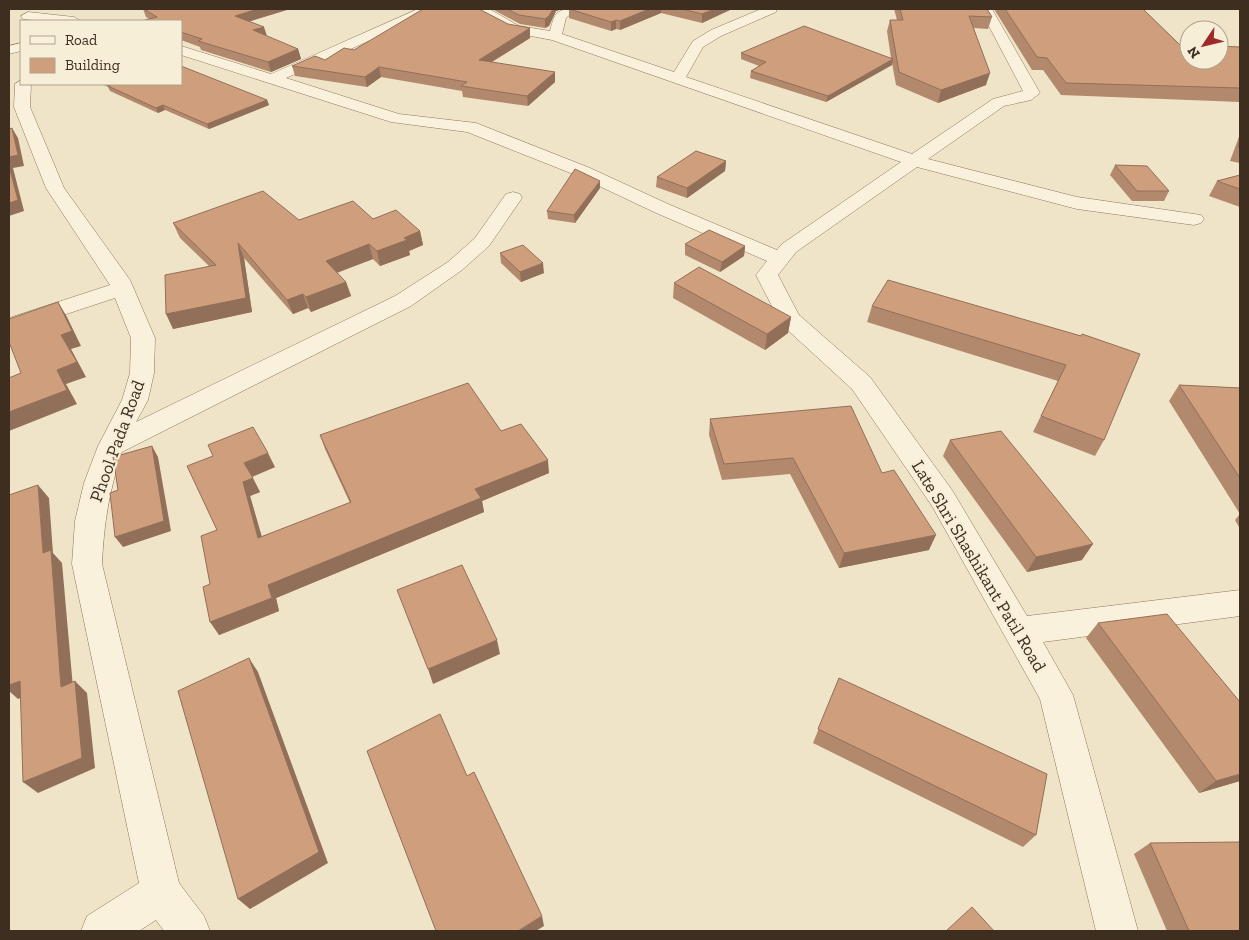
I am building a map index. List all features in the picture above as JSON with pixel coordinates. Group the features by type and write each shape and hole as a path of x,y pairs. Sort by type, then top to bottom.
{"street":[{"path":"272,79 428,9"},
{"path":"470,9 486,12 515,28 555,36 914,161 1077,203 1194,219"},
{"path":"555,36 560,16 570,9"},
{"path":"677,79 698,44 716,32 771,9"},
{"name":"Late Shri Shashikant Patil Road","path":"986,9 1032,94 999,102 789,248 767,275 789,319 861,383 942,498 1056,695 1117,931"},
{"path":"25,15 66,20"},
{"path":"182,50 397,119 470,127 584,172 660,208 780,259"},
{"name":"Phool Pada Road","path":"23,85 23,131 55,188 119,280 143,338 142,373 135,400 112,446 98,483 90,522 87,564 161,892 189,931"},
{"path":"112,446 403,301 455,266 482,242 513,198"},
{"path":"9,326 122,288"},
{"path":"1019,631 1240,603"},
{"path":"102,931 161,892"}],"building":[{"path":"144,9 258,9 235,16 264,27 253,30 298,49 268,62 198,41 202,39 182,32 182,20 145,20 157,17"},
{"path":"423,9 479,9 508,24 530,28 479,60 555,72 527,96 461,86 467,82 379,67 365,77 292,66 315,56 325,60 344,48 354,50"},
{"path":"507,9 553,9 545,19 519,15"},
{"path":"569,9 649,9 620,21 611,22"},
{"path":"682,9 714,9 702,14"},
{"path":"900,9 987,9 992,17 969,16 990,73 941,90 899,72 890,20 903,20"},
{"path":"1005,9 1143,9 1179,44 1179,70 1229,70 1229,46 1240,47 1240,88 1066,83 1047,58 1037,57"},
{"path":"804,26 893,59 828,96 751,71 766,62 741,53"},
{"path":"182,66 267,100 207,124 163,105 156,108 108,86 182,85"},
{"path":"12,128 18,155 9,157 9,129"},
{"path":"696,151 726,161 687,188 657,177"},
{"path":"1115,165 1147,166 1169,191 1137,191"},
{"path":"9,166 18,200 9,203"},
{"path":"575,169 600,181 574,215 547,211"},
{"path":"1240,175 1240,189 1217,181"},
{"path":"263,191 299,220 353,201 373,219 396,210 420,231 404,238 407,240 377,251 369,244 326,261 346,282 306,297 303,294 287,300 238,243 246,298 166,314 165,275 216,265 173,223"},
{"path":"709,230 745,246 722,262 685,244"},
{"path":"523,245 543,263 520,272 500,253"},
{"path":"699,267 791,317 767,334 674,283"},
{"path":"888,280 1081,336 1082,334 1140,354 1104,440 1041,416 1066,365 872,306"},
{"path":"58,302 72,331 61,335 77,362 57,370 67,390 9,412 9,378 21,373 9,342 9,319"},
{"path":"468,383 501,431 521,424 548,460 475,489 481,498 268,585 272,598 210,622 203,587 210,584 201,536 217,530 187,466 213,456 208,445 253,427 268,453 244,463 253,478 243,482 258,538 351,502 320,435"},
{"path":"1179,385 1240,388 1240,478"},
{"path":"851,406 882,473 894,470 936,535 844,553 793,458 724,464 710,419"},
{"path":"1001,431 1093,544 1036,557 950,440"},
{"path":"152,446 164,521 115,537 110,493 118,490 113,457"},
{"path":"38,485 43,553 51,550 61,687 75,681 82,758 23,782 20,681 9,685 9,495"},
{"path":"462,565 497,640 428,669 397,590"},
{"path":"1167,614 1240,702 1240,774 1216,781 1098,623"},
{"path":"249,658 319,852 238,899 178,691"},
{"path":"839,678 1047,774 1036,835 818,729"},
{"path":"440,714 467,776 474,772 542,916 518,931 436,931 367,751"},
{"path":"1240,842 1240,931 1189,931 1150,843"},
{"path":"972,907 994,931 946,931"}]}
